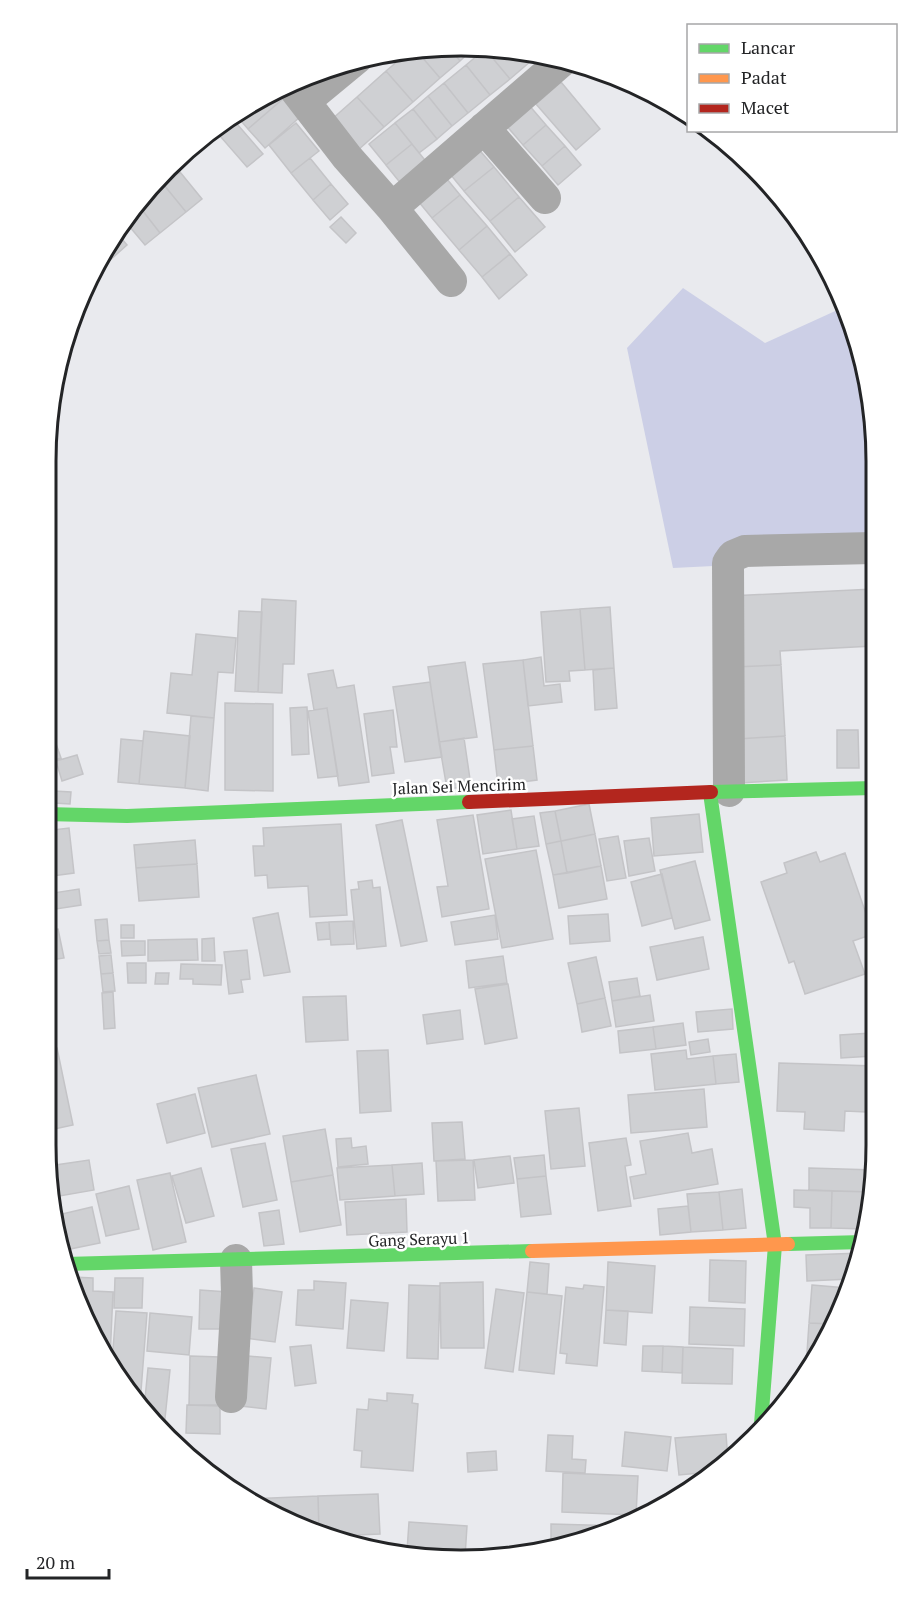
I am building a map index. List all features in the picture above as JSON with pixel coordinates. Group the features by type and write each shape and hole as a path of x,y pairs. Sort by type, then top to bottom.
{"street":[{"path":"392,208 555,67"},
{"path":"311,84 297,92 347,158 392,208 451,281"},
{"path":"484,129 545,198"},
{"path":"762,1416 775,1245 719,792 728,563 733,556 745,551 866,548"},
{"name":"Jalan Sei Mencirim","path":"56,814 127,816 866,788"},
{"name":"Gang Serayu 1","path":"73,1263 854,1242"},
{"path":"231,1397 237,1294 236,1260"}],"shaded area":[{"path":"683,288 765,343 837,310 852,356 862,408 866,460 866,558 673,568 627,348"}],"building":[{"path":"456,56 460,61 440,78 422,57"},
{"path":"456,56 465,56 460,61"},
{"path":"477,56 491,56 510,79 490,95 466,65"},
{"path":"491,56 530,62 510,79"},
{"path":"422,57 440,78 413,102 386,71 399,60"},
{"path":"466,65 490,95 468,113 444,83"},
{"path":"386,71 413,102 384,127 357,97"},
{"path":"561,82 600,129 576,150 536,104"},
{"path":"444,83 468,113 452,126 428,96"},
{"path":"428,96 452,126 437,139 413,109"},
{"path":"281,97 284,98 248,129 241,121"},
{"path":"357,97 384,127 358,150 331,120"},
{"path":"284,98 300,117 265,148 248,129"},
{"path":"528,104 546,125 523,145 505,124"},
{"path":"413,109 437,139 419,153 395,123"},
{"path":"236,123 263,154 247,167 219,135"},
{"path":"296,123 319,151 291,173 269,145"},
{"path":"395,123 412,144 386,165 369,144"},
{"path":"546,125 565,146 542,166 523,145"},
{"path":"412,144 428,164 402,185 386,165"},
{"path":"475,145 494,167 464,191 446,169"},
{"path":"565,146 581,165 558,185 542,166"},
{"path":"310,158 331,184 313,200 291,173"},
{"path":"494,167 519,197 490,221 464,191"},
{"path":"180,172 202,199 186,212 164,185"},
{"path":"442,173 460,195 432,218 414,196"},
{"path":"331,184 348,204 330,220 313,200"},
{"path":"164,185 186,212 160,233 142,210"},
{"path":"460,195 487,226 459,250 432,218"},
{"path":"519,197 545,227 515,252 490,221"},
{"path":"142,210 160,233 145,245 130,227"},
{"path":"341,217 356,233 346,243 330,227"},
{"path":"487,226 510,254 482,277 459,250"},
{"path":"122,239 127,245 108,262"},
{"path":"510,254 527,275 499,299 482,277"},
{"path":"866,589 866,646 780,651 781,665 734,667 730,596"},
{"path":"262,599 296,601 294,664 283,664 282,693 258,692"},
{"path":"610,607 614,668 585,670 580,609"},
{"path":"580,609 585,670 569,671 570,681 546,682 541,612"},
{"path":"239,611 262,612 258,692 235,691"},
{"path":"196,634 236,638 233,673 218,672 214,718 167,713 171,673 192,675"},
{"path":"541,657 544,686 560,684 562,702 528,706 523,660"},
{"path":"523,660 533,746 494,750 483,664"},
{"path":"465,662 477,737 439,742 428,667"},
{"path":"781,665 785,736 738,739 734,667"},
{"path":"614,668 617,708 595,710 593,670"},
{"path":"333,670 337,688 354,685 369,782 339,786 327,708 314,710 308,674"},
{"path":"430,682 442,757 405,762 393,687"},
{"path":"225,703 273,704 273,791 225,790"},
{"path":"307,707 309,754 292,755 290,708"},
{"path":"327,708 338,776 318,778 308,711"},
{"path":"393,710 397,747 390,747 394,773 372,776 364,714"},
{"path":"191,716 214,718 208,791 185,788"},
{"path":"837,730 858,730 859,768 837,768"},
{"path":"144,731 190,736 185,788 139,784"},
{"path":"785,736 787,780 740,783 738,739"},
{"path":"464,738 471,786 447,789 439,742"},
{"path":"121,739 143,741 139,784 118,782"},
{"path":"56,744 61,758 56,760"},
{"path":"533,746 537,780 498,785 494,750"},
{"path":"77,755 83,774 62,781 56,761"},
{"path":"56,791 71,792 70,804 56,803"},
{"path":"589,804 595,834 561,841 555,811"},
{"path":"511,810 517,849 483,854 477,815"},
{"path":"555,811 561,841 546,844 540,813"},
{"path":"699,814 703,852 654,856 651,818"},
{"path":"473,815 489,909 442,917 437,887 448,886 437,820"},
{"path":"534,816 539,846 517,849 512,819"},
{"path":"402,820 427,941 401,946 376,825"},
{"path":"341,824 347,915 310,917 308,886 268,888 267,875 255,876 253,846 264,846 263,828"},
{"path":"69,828 74,873 56,875 56,830"},
{"path":"595,834 601,866 567,873 561,841"},
{"path":"618,836 626,878 607,881 599,839"},
{"path":"649,838 655,871 629,876 624,841"},
{"path":"195,840 197,864 136,868 134,845"},
{"path":"561,841 567,873 553,875 546,844"},
{"path":"536,850 553,939 502,948 485,859"},
{"path":"816,852 820,862 845,853 866,914 866,936 853,941 865,974 805,994 794,961 789,963 761,882 787,873 784,863"},
{"path":"695,861 710,920 675,929 660,870"},
{"path":"197,864 199,897 139,901 136,868"},
{"path":"601,866 607,899 559,908 553,875"},
{"path":"662,874 672,918 642,926 631,882"},
{"path":"372,880 373,888 380,887 386,946 357,949 351,890 359,889 358,882"},
{"path":"79,889 81,905 56,909 56,893"},
{"path":"278,913 290,972 264,976 253,918"},
{"path":"608,914 610,941 570,944 568,916"},
{"path":"495,915 498,939 455,945 451,922"},
{"path":"107,919 109,940 97,941 95,920"},
{"path":"353,921 354,944 331,945 329,922"},
{"path":"329,922 330,939 318,940 316,923"},
{"path":"121,925 134,925 134,938 121,938"},
{"path":"56,929 58,929 64,958 56,959"},
{"path":"703,937 709,969 657,980 650,947"},
{"path":"214,938 215,961 202,961 202,939"},
{"path":"197,939 198,960 148,961 148,940"},
{"path":"109,940 111,953 99,954 97,941"},
{"path":"121,941 145,941 145,955 122,956"},
{"path":"247,950 250,979 241,980 243,992 229,994 224,952"},
{"path":"111,955 113,973 101,974 99,956"},
{"path":"503,956 507,983 469,988 466,961"},
{"path":"596,957 605,998 577,1004 568,963"},
{"path":"127,963 146,963 146,983 128,983"},
{"path":"181,964 222,965 221,985 193,984 193,979 180,979"},
{"path":"113,973 115,991 103,992 101,974"},
{"path":"156,973 169,973 168,984 155,984"},
{"path":"637,978 640,996 612,1001 609,982"},
{"path":"508,984 517,1038 485,1044 475,989"},
{"path":"113,992 115,1028 104,1029 102,993"},
{"path":"650,995 654,1021 616,1027 612,1001"},
{"path":"346,996 348,1040 306,1042 303,997"},
{"path":"605,998 611,1026 582,1032 577,1004"},
{"path":"732,1009 733,1029 698,1032 696,1012"},
{"path":"460,1010 463,1039 427,1044 423,1015"},
{"path":"683,1023 686,1045 656,1049 653,1027"},
{"path":"653,1027 656,1049 620,1053 618,1031"},
{"path":"866,1033 866,1056 841,1058 840,1035"},
{"path":"708,1039 710,1052 691,1055 689,1042"},
{"path":"56,1048 73,1125 56,1129"},
{"path":"388,1050 391,1111 360,1113 357,1051"},
{"path":"686,1050 687,1059 713,1056 716,1084 655,1090 651,1054"},
{"path":"736,1054 739,1082 716,1084 713,1056"},
{"path":"779,1063 866,1066 866,1112 845,1111 844,1131 804,1129 805,1112 777,1111"},
{"path":"256,1075 270,1134 212,1147 198,1088"},
{"path":"704,1089 707,1127 631,1133 628,1095"},
{"path":"195,1094 205,1133 167,1143 157,1104"},
{"path":"579,1108 585,1166 551,1169 545,1111"},
{"path":"462,1122 465,1159 434,1161 432,1123"},
{"path":"325,1129 333,1175 291,1182 283,1136"},
{"path":"688,1133 692,1153 712,1149 718,1184 634,1199 630,1177 646,1174 640,1141"},
{"path":"351,1138 352,1148 366,1146 368,1164 338,1167 336,1139"},
{"path":"626,1138 631,1165 625,1166 631,1206 598,1211 589,1143"},
{"path":"265,1143 277,1200 243,1207 231,1149"},
{"path":"544,1155 546,1176 517,1179 514,1158"},
{"path":"510,1156 514,1183 478,1188 474,1160"},
{"path":"89,1160 94,1190 59,1196 56,1165"},
{"path":"473,1160 475,1200 438,1201 436,1161"},
{"path":"422,1163 424,1194 395,1196 392,1165"},
{"path":"392,1165 395,1196 340,1200 337,1168"},
{"path":"201,1168 214,1216 186,1223 172,1176"},
{"path":"809,1168 865,1170 863,1192 809,1190"},
{"path":"170,1173 186,1242 153,1250 137,1180"},
{"path":"333,1175 341,1225 300,1232 291,1182"},
{"path":"546,1176 551,1214 521,1217 517,1179"},
{"path":"129,1186 139,1229 106,1236 96,1194"},
{"path":"742,1189 746,1228 723,1230 719,1192"},
{"path":"794,1190 832,1191 831,1228 810,1228 810,1208 794,1207"},
{"path":"832,1191 863,1192 857,1229 831,1228"},
{"path":"719,1192 723,1230 691,1232 687,1194"},
{"path":"406,1199 407,1232 347,1235 345,1202"},
{"path":"688,1206 691,1232 660,1235 658,1209"},
{"path":"92,1207 100,1243 70,1249 62,1214"},
{"path":"279,1210 284,1244 264,1246 259,1213"},
{"path":"851,1253 842,1279 807,1281 806,1255"},
{"path":"710,1260 746,1261 745,1303 709,1301"},
{"path":"530,1262 549,1264 547,1294 527,1292"},
{"path":"608,1262 655,1266 652,1313 606,1310"},
{"path":"78,1277 93,1278 93,1291 113,1292 111,1348 97,1324"},
{"path":"115,1278 143,1278 142,1308 114,1308"},
{"path":"314,1281 346,1283 343,1329 296,1325 298,1290 314,1290"},
{"path":"483,1282 484,1348 441,1348 440,1283"},
{"path":"409,1285 440,1286 438,1359 407,1358"},
{"path":"584,1285 604,1287 597,1366 566,1363 567,1354 560,1353 566,1287 583,1289"},
{"path":"812,1285 839,1287 824,1324 809,1323"},
{"path":"254,1288 282,1292 275,1342 237,1337 250,1315"},
{"path":"496,1289 524,1293 513,1372 485,1368"},
{"path":"200,1290 228,1292 227,1329 199,1329"},
{"path":"527,1292 562,1296 554,1374 519,1370"},
{"path":"351,1300 388,1303 384,1351 347,1348"},
{"path":"690,1307 745,1309 744,1346 689,1344"},
{"path":"606,1310 628,1311 626,1345 604,1343"},
{"path":"116,1311 147,1313 141,1391 113,1352"},
{"path":"150,1313 192,1317 189,1355 147,1351"},
{"path":"809,1323 824,1324 811,1347 807,1354"},
{"path":"311,1345 316,1383 295,1386 290,1347"},
{"path":"643,1346 663,1346 662,1372 642,1371"},
{"path":"663,1346 683,1347 682,1373 662,1372"},
{"path":"683,1347 733,1349 732,1384 682,1383"},
{"path":"237,1355 271,1358 266,1409 232,1405"},
{"path":"190,1356 220,1357 219,1405 189,1405"},
{"path":"148,1368 170,1370 165,1421 145,1398"},
{"path":"387,1393 413,1395 412,1403 418,1404 413,1471 361,1467 362,1451 354,1450 357,1409 368,1410 369,1399 387,1401"},
{"path":"187,1405 220,1406 220,1434 186,1433"},
{"path":"625,1432 671,1437 667,1471 622,1466"},
{"path":"726,1434 727,1450 697,1473 679,1475 675,1438"},
{"path":"548,1435 573,1436 572,1459 586,1460 585,1473 546,1471"},
{"path":"496,1451 497,1470 468,1472 467,1453"},
{"path":"563,1473 638,1476 636,1510 625,1515 562,1512"},
{"path":"378,1494 380,1534 353,1535 319,1524 318,1496"},
{"path":"318,1496 319,1524 281,1508 264,1498"},
{"path":"409,1522 467,1526 465,1550 407,1546"},
{"path":"551,1524 598,1525 565,1536 551,1539"}],"traffic: fast":[{"path":"711,792 866,788"},
{"path":"710,793 775,1245 762,1416"},
{"path":"56,814 127,816 469,802"},
{"path":"788,1244 854,1242"},
{"path":"74,1264 532,1251"}],"traffic: slow":[{"path":"532,1251 788,1244"}],"traffic: jam":[{"path":"469,802 711,792"}]}
